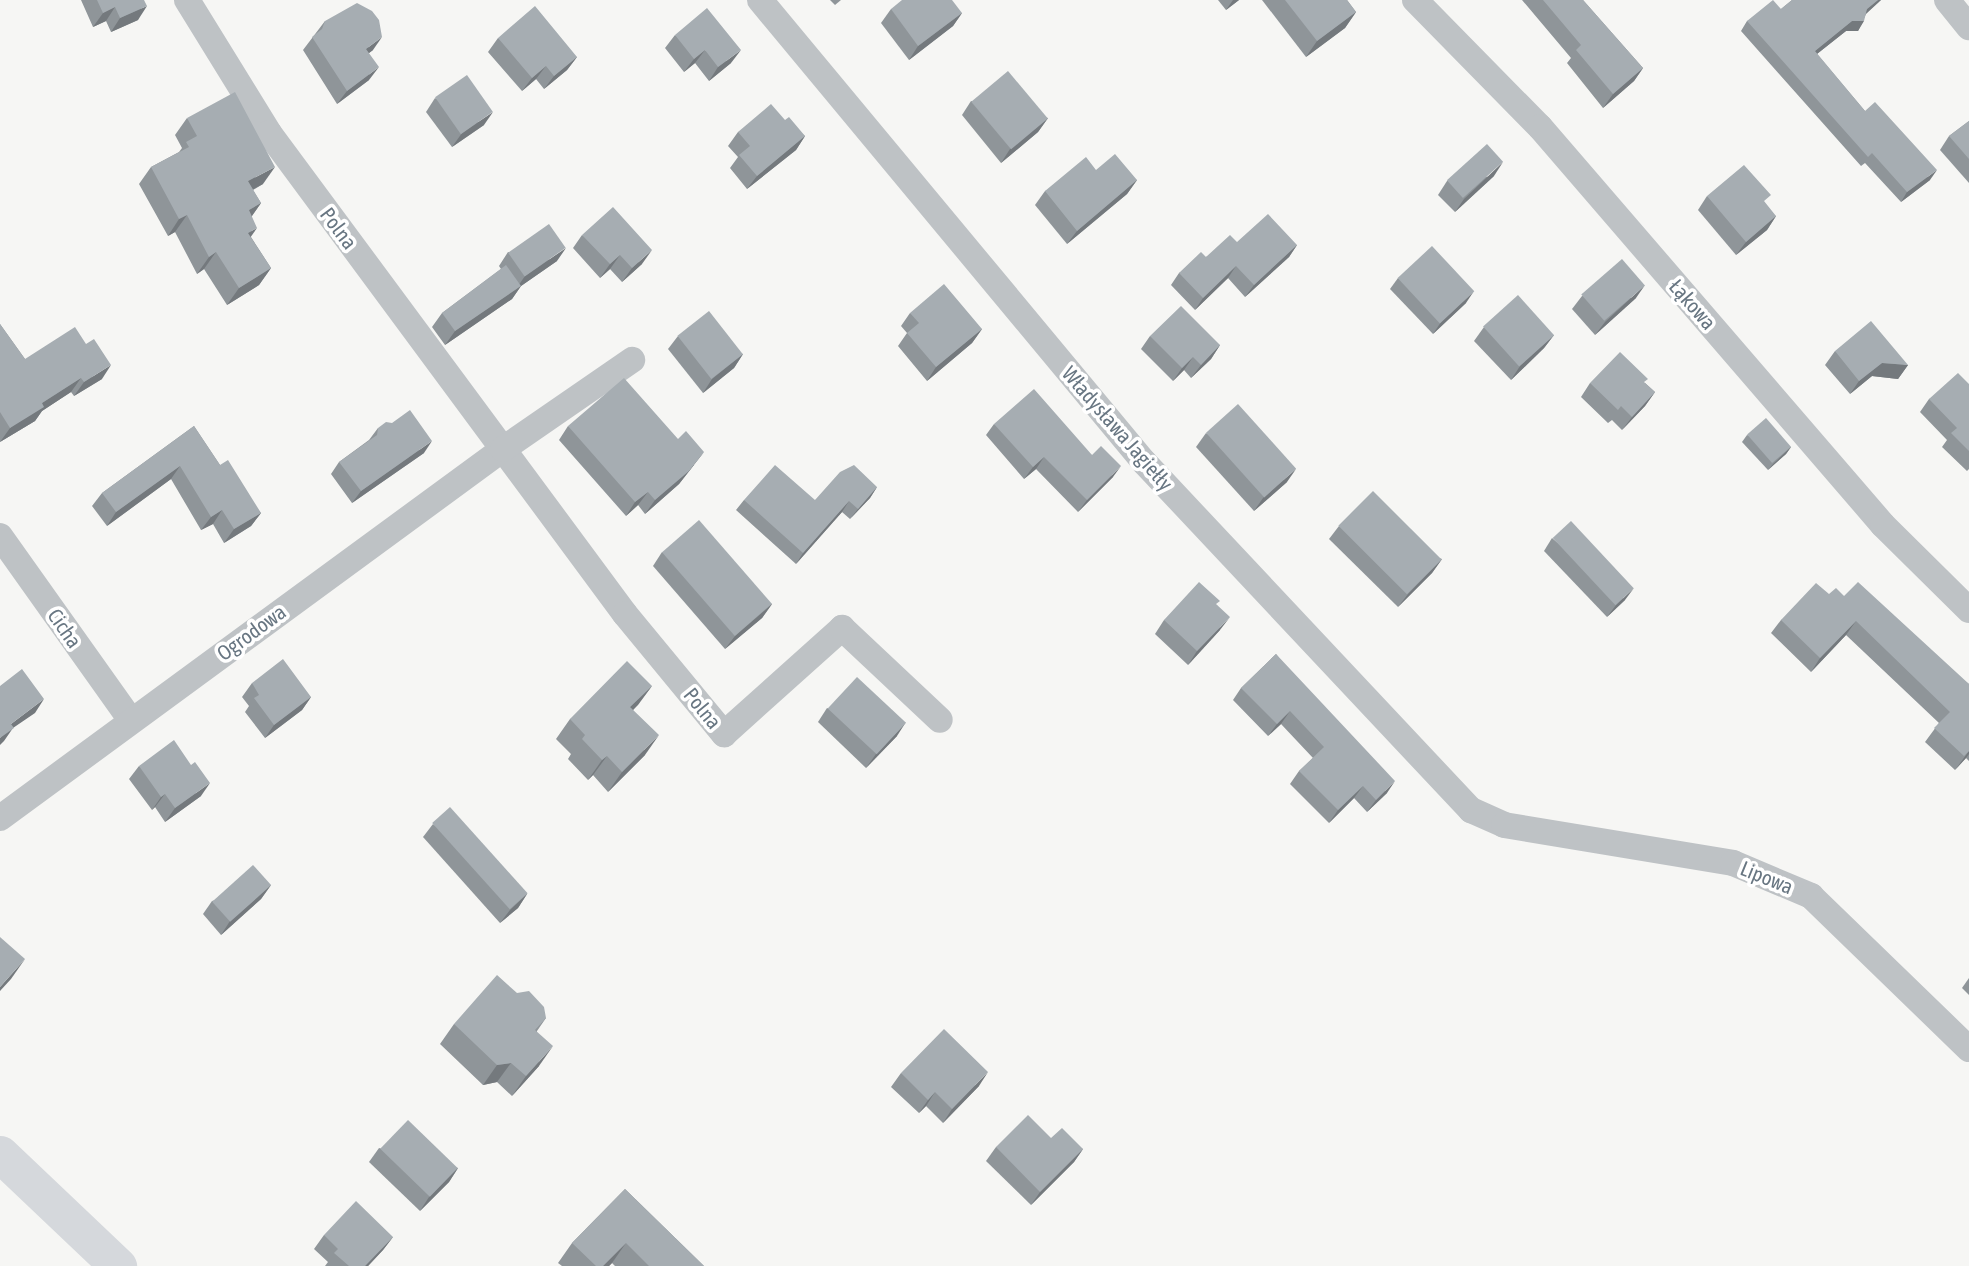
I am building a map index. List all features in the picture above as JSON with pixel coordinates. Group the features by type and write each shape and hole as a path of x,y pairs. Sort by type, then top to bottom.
{"main road":[{"path":"0,1154 118,1266"}],"street":[{"name":"Polna","path":"187,0 269,133 625,614 724,734 842,628 940,720"},
{"name":"Władysława Jagiełły","path":"760,0 1144,462 1471,810 1504,825"},
{"name":"Łąkowa","path":"1415,0 1540,127 1883,525 1969,610"},
{"path":"1947,0 1969,27"},
{"path":"503,449 632,360"},
{"name":"Ogrodowa","path":"0,818 503,449"},
{"name":"Cicha","path":"0,536 131,720"},
{"name":"Lipowa","path":"1504,825 1733,863 1811,896 1969,1049"}],"building":[{"path":"97,0 144,0 147,6 120,18 115,7 103,13"},
{"path":"902,0 952,0 962,13 918,46 891,9"},
{"path":"1285,0 1347,0 1356,12 1317,41"},
{"path":"1543,0 1583,0 1643,68 1613,94 1576,50 1581,45"},
{"path":"1773,0 1781,9 1792,0 1878,0 1867,9 1864,21 1852,21 1815,51 1865,111 1875,102 1937,170 1907,192 1872,153 1868,157 1747,21"},
{"path":"357,3 372,11 379,20 382,37 366,49 379,67 347,91 312,37 322,29 325,21"},
{"path":"535,6 577,57 554,76 546,66 532,78 498,38"},
{"path":"707,8 741,50 718,67 705,50 694,59 675,35"},
{"path":"1008,71 1048,118 1011,149 971,102"},
{"path":"467,75 493,112 461,134 435,97"},
{"path":"235,92 275,167 248,181 261,203 249,210 257,228 248,233 271,268 239,288 216,252 209,257 187,215 179,219 151,167 189,147 186,142 197,136 187,118"},
{"path":"771,104 785,120 789,117 805,136 757,176 739,155 750,146 738,132"},
{"path":"1969,121 1969,159 1949,136"},
{"path":"1487,144 1503,162 1463,198 1447,180"},
{"path":"1115,154 1137,180 1077,231 1045,191 1086,157 1096,170"},
{"path":"1744,165 1771,195 1764,201 1776,216 1746,242 1707,196"},
{"path":"613,207 652,250 632,268 620,255 610,264 582,235"},
{"path":"1268,214 1297,245 1254,285 1236,266 1203,298 1179,273 1201,252 1206,257 1230,235 1237,242"},
{"path":"549,224 566,248 525,276 508,253"},
{"path":"1432,246 1474,291 1440,323 1398,278"},
{"path":"1622,259 1645,285 1604,321 1581,294"},
{"path":"506,265 521,286 455,331 442,313"},
{"path":"944,284 982,329 936,367 907,333 919,323 910,313"},
{"path":"1518,295 1554,335 1519,367 1483,326"},
{"path":"1181,306 1220,345 1201,365 1193,357 1182,368 1150,336"},
{"path":"709,311 743,354 711,379 677,336"},
{"path":"1871,321 1908,365 1882,363 1859,381 1835,351"},
{"path":"0,324 25,359 75,327 86,344 94,339 111,365 84,382 81,378 42,403 44,407 10,428 0,412"},
{"path":"1620,352 1648,379 1644,382 1655,392 1632,417 1621,406 1618,410 1590,383"},
{"path":"1958,373 1969,384 1969,451 1951,433 1957,428 1929,399"},
{"path":"624,378 678,439 686,431 704,452 689,471 655,500 648,492 635,502 568,426"},
{"path":"1034,389 1092,455 1101,446 1121,466 1087,500 1044,457 1033,467 994,424"},
{"path":"1238,404 1296,469 1264,497 1206,433"},
{"path":"410,410 432,441 361,491 339,462 377,435 378,428 386,422 392,423"},
{"path":"1766,418 1791,447 1772,463 1747,434"},
{"path":"194,426 220,465 228,460 261,513 234,529 222,510 211,517 180,466 116,512 102,493"},
{"path":"775,465 815,500 840,472 854,465 877,487 858,509 849,501 803,553 744,500"},
{"path":"1373,491 1442,560 1407,594 1338,526"},
{"path":"699,520 772,604 735,636 662,552"},
{"path":"1571,521 1634,588 1615,605 1553,538"},
{"path":"1199,582 1220,601 1216,604 1230,617 1197,651 1164,620"},
{"path":"1858,582 1969,684 1969,751 1964,756 1934,728 1950,712 1856,621 1820,658 1781,620 1816,583 1829,594 1836,588 1844,596"},
{"path":"1276,654 1395,781 1376,800 1363,786 1338,810 1299,771 1324,747 1290,711 1277,724 1241,688"},
{"path":"283,659 311,697 274,725 254,698 259,695 252,683"},
{"path":"627,661 652,686 630,707 659,735 622,772 607,756 602,760 582,739 585,735 570,719"},
{"path":"22,669 44,699 11,724 14,728 0,738 0,686"},
{"path":"857,677 906,723 877,754 828,708"},
{"path":"174,740 191,765 195,762 210,783 175,808 165,794 161,797 139,766"},
{"path":"450,807 528,893 510,909 432,823"},
{"path":"253,865 271,885 230,922 212,902"},
{"path":"0,937 25,959 0,987"},
{"path":"497,975 517,993 529,991 544,1007 546,1018 535,1030 553,1046 526,1076 511,1063 497,1065 454,1024"},
{"path":"944,1029 988,1072 952,1109 935,1092 928,1100 901,1073"},
{"path":"1028,1115 1051,1138 1062,1128 1083,1149 1040,1192 996,1147"},
{"path":"408,1120 458,1168 430,1197 380,1149"},
{"path":"625,1189 704,1266 649,1266 626,1243 603,1266 596,1266 572,1243"},
{"path":"356,1201 393,1237 365,1266 349,1266 334,1253 338,1249 324,1235"}]}
